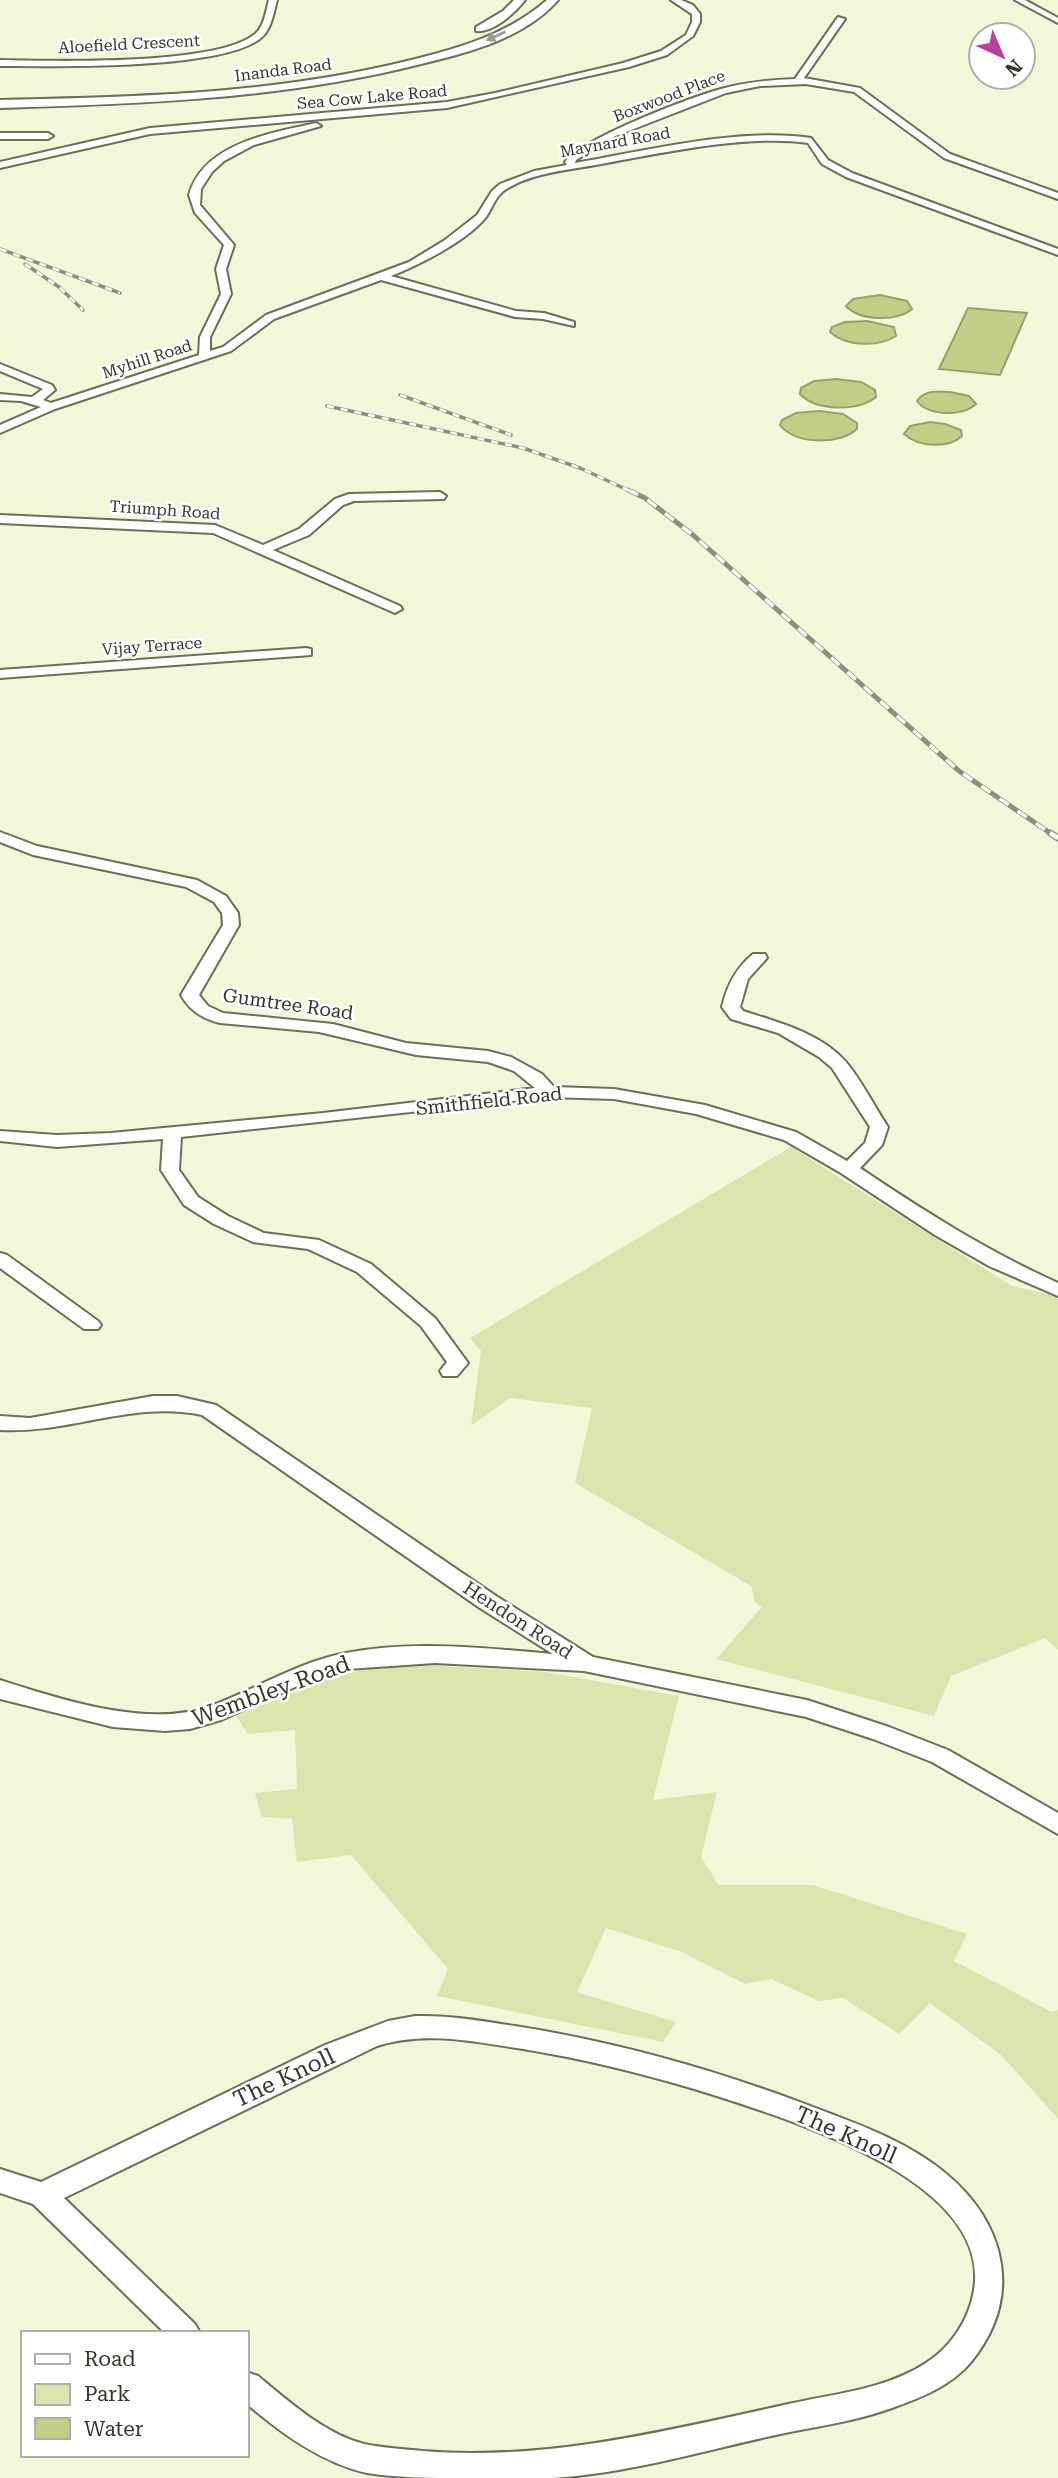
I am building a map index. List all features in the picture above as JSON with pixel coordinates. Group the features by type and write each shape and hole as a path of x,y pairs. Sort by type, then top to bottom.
{"main road":[{"name":"Inanda Road","path":"0,94 176,90 349,69 403,56 470,34 496,20 520,0"},
{"name":"Inanda Road","path":"0,104 177,98 366,74 430,59 488,40 530,19 553,0"}],"street":[{"name":"Aloefield Crescent","path":"0,63 165,59 225,51 246,44 261,34 273,0"},
{"name":"Sea Cow Lake Road","path":"0,165 150,131 468,102 626,65 664,53 689,36 696,22 696,14 690,7 674,0"},
{"path":"1019,0 1058,21"},
{"path":"799,80 841,19"},
{"name":"Boxwood Place","path":"572,166 570,162 573,158 600,140 697,100 748,84 799,80 857,90 947,156 1058,196"},
{"name":"Myhill Road","path":"0,429 51,407 204,357 205,337 226,294 221,269 229,244 196,207 195,190 209,167 240,149 303,129 452,108 468,102"},
{"path":"0,136 48,136"},
{"name":"Maynard Road","path":"204,357 227,348 270,317 412,264 449,242 481,217 495,192 503,186 537,173 687,146 754,139 800,138 815,144 828,165 849,175 1058,252"},
{"path":"383,276 515,314 544,316 570,324"},
{"path":"0,367 48,387 49,390 34,401"},
{"path":"0,397 34,401 51,407"},
{"path":"265,549 304,532 339,502 353,497 440,496"},
{"name":"Triumph Road","path":"0,519 204,527 223,531 395,609"},
{"name":"Vijay Terrace","path":"0,674 306,653"},
{"name":"Gumtree Road","path":"0,837 33,850 191,883 220,899 230,912 231,925 190,995 194,1004 208,1013 220,1018 335,1029 415,1050 500,1059 531,1072 549,1092"},
{"path":"759,958 741,974 734,989 731,1007 737,1015 784,1029 809,1042 839,1065 879,1127 879,1135 873,1146 848,1169"},
{"name":"Smithfield Road","path":"0,1136 78,1140 172,1133 549,1092 614,1094 721,1114 784,1133 848,1169 985,1256 1058,1290"},
{"path":"172,1133 170,1170 191,1201 221,1220 260,1238 312,1244 364,1268 428,1322 458,1363 450,1371"},
{"path":"0,1259 91,1325"},
{"name":"Hendon Road","path":"0,1423 30,1425 153,1404 177,1403 209,1410 488,1602 587,1664 807,1709 881,1733 940,1756 1058,1825"},
{"name":"Wembley Road","path":"0,1689 108,1715 170,1723 211,1715 301,1676 343,1662 392,1654 587,1664"},
{"name":"The Knoll","path":"42,2195 314,2063 403,2028 431,2026 569,2044 642,2062 749,2094 861,2138 908,2162 933,2180 965,2214 985,2249 990,2290 975,2332 953,2361 936,2375 917,2385 887,2396 565,2466 489,2476 414,2470 363,2458 328,2443 277,2411 248,2387"},
{"path":"0,2181 42,2195 183,2331"}],"green space":[{"path":"791,1147 1012,1286 1058,1296 1058,1650 1045,1638 951,1676 934,1716 716,1659 762,1607 755,1602 751,1586 575,1483 592,1408 510,1398 471,1426 481,1351 470,1338"},
{"path":"388,1663 546,1672 679,1696 653,1800 717,1792 701,1857 719,1885 813,1885 967,1934 954,1961 1052,2012 1058,2010 1058,2119 1001,2055 930,2003 899,2034 843,1998 819,2001 771,1979 745,1984 682,1952 606,1928 577,1992 676,2022 663,2042 437,1996 448,1969 351,1855 297,1862 292,1819 262,1817 255,1793 297,1789 295,1730 248,1734 236,1716 330,1678"}],"water":[{"path":"880,295 907,301 912,309 898,316 879,318 860,315 846,306 853,299"},
{"path":"968,308 1027,313 1000,375 939,369"},
{"path":"867,321 894,327 896,336 881,342 863,344 853,343 830,332 832,327 845,322"},
{"path":"836,379 861,382 875,390 876,397 859,405 837,408 816,404 800,394 801,388 814,381"},
{"path":"950,392 969,396 976,404 963,411 946,413 929,410 917,401 927,393"},
{"path":"819,411 843,414 857,423 857,429 840,438 818,440 796,436 780,425 782,420 796,413"},
{"path":"930,422 961,430 962,436 949,443 933,445 917,442 904,434 910,426"}],"railway":[{"path":"0,249 120,293"},
{"path":"25,264 59,287 83,310"},
{"path":"400,395 511,435"},
{"path":"327,406 523,448 580,468 632,492"},
{"path":"628,490 645,498 693,535 959,771 1051,833"},
{"path":"1051,833 1058,838"}]}
